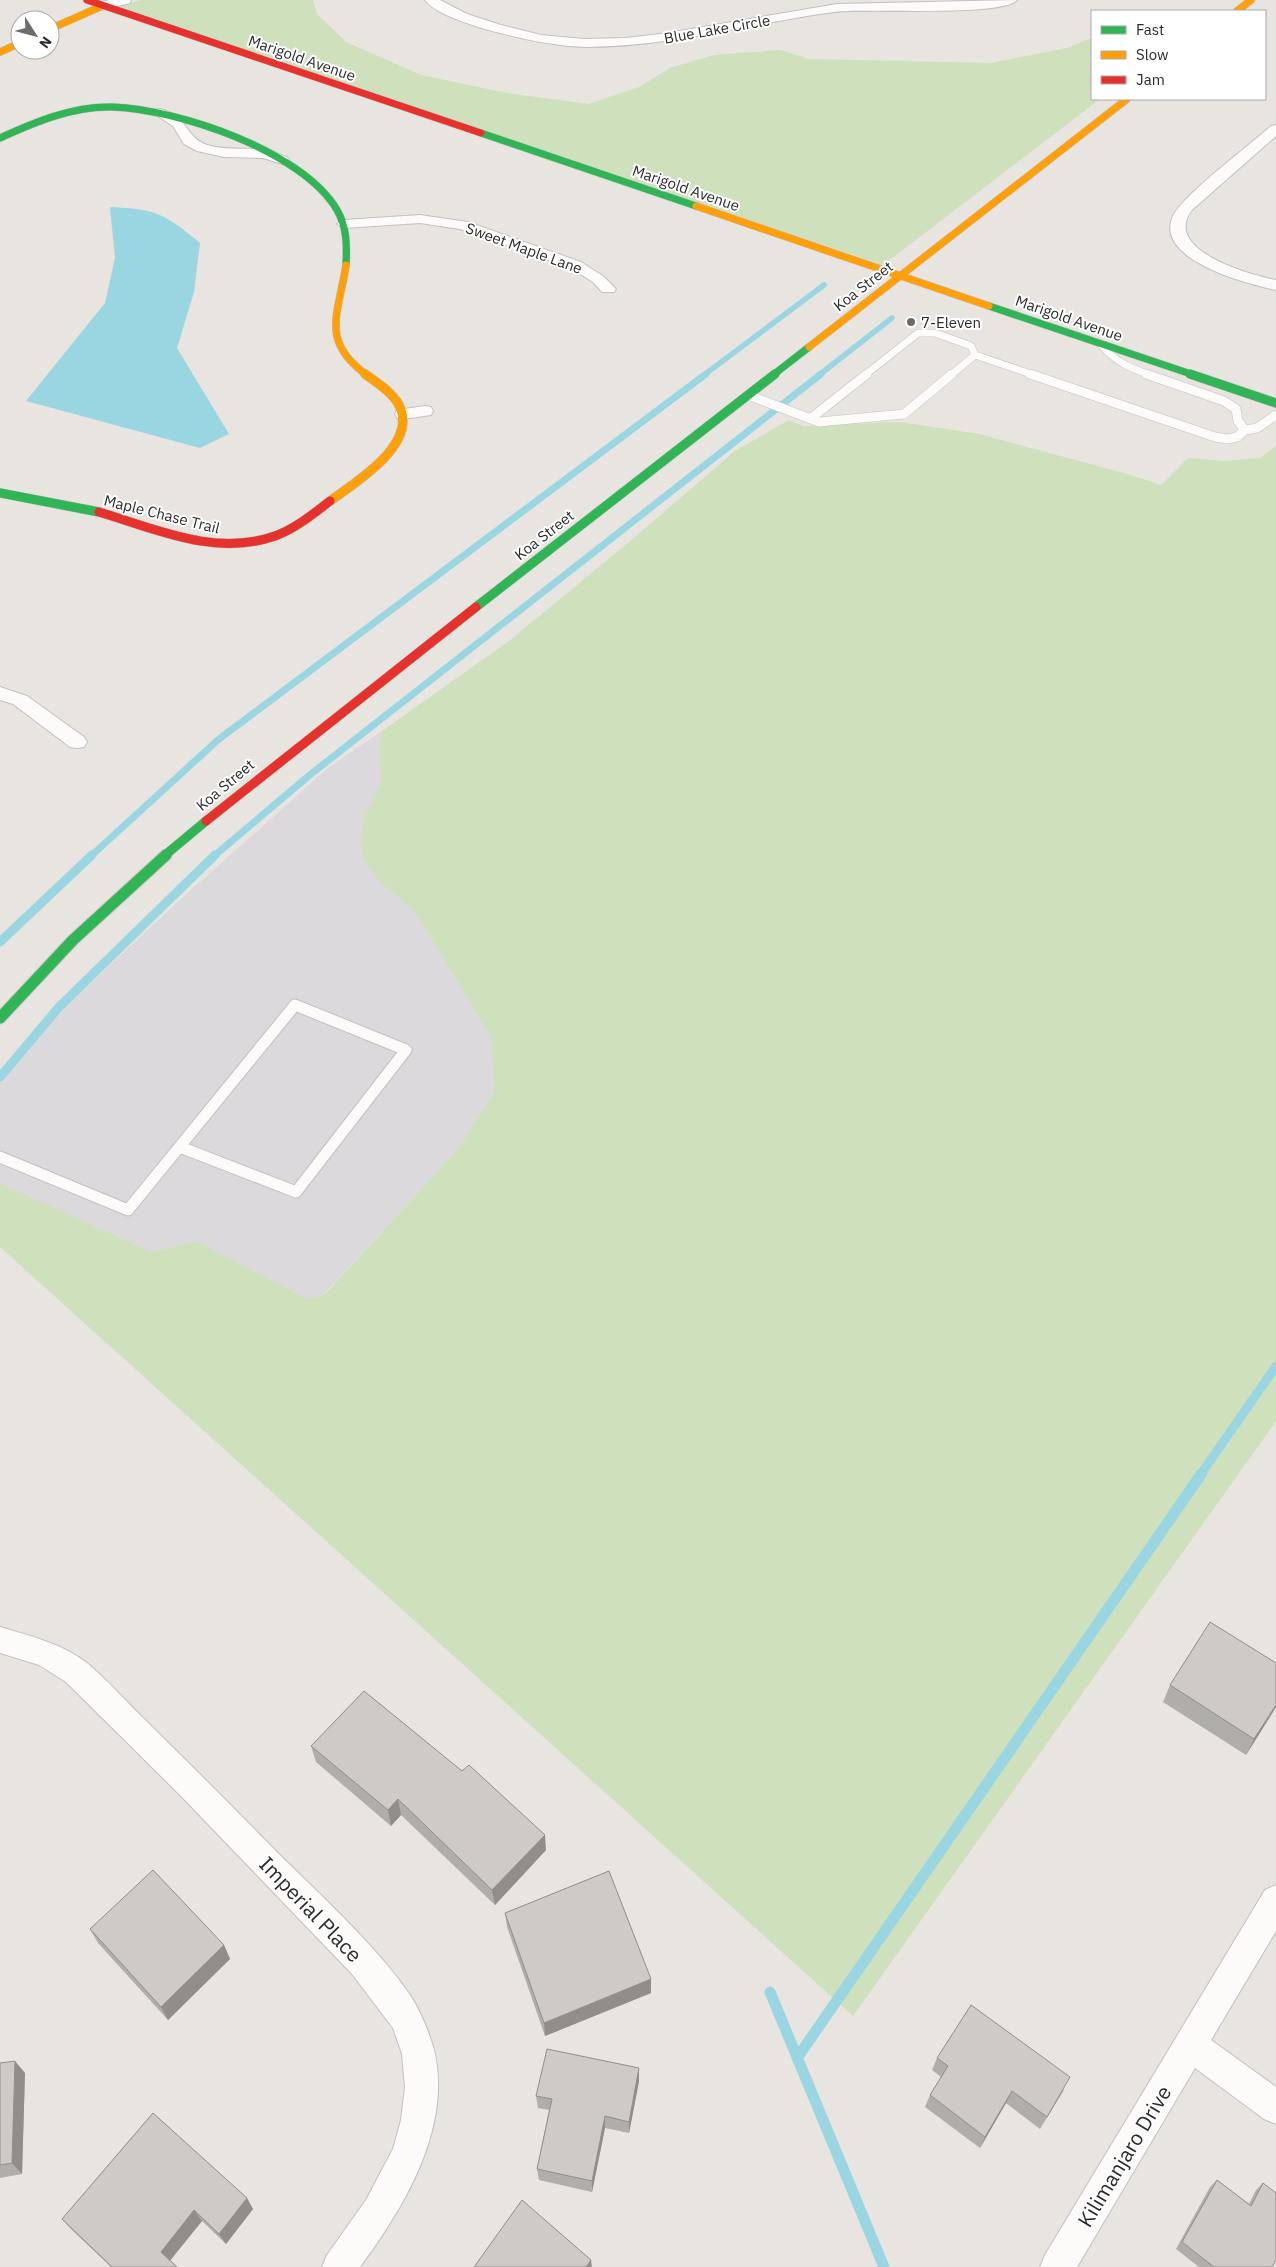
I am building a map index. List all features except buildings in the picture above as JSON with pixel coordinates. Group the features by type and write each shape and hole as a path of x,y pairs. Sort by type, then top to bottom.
{"main road":[{"name":"Marigold Avenue","path":"87,0 105,3 900,277 1276,403"},
{"path":"1238,10 1251,0"},
{"path":"60,24 105,3"},
{"name":"Koa Street","path":"0,1018 36,977 160,859 266,771 1126,100"},
{"path":"0,138 50,116 84,109 133,108 160,114 244,141 282,160 318,187 344,224 346,264 336,340 346,359 391,395 403,414"},
{"name":"Maple Chase Trail","path":"0,493 99,513 207,543 238,545 255,542 290,529 368,474 385,459 396,444 402,429 403,414"}],"street":[{"path":"105,3 125,0"},
{"name":"Blue Lake Circle","path":"431,0 458,16 514,34 546,41 587,45 659,39 834,9 873,7 958,8 1011,0"},
{"path":"160,114 178,123 189,141 202,148 224,153 258,153 282,160"},
{"path":"1276,129 1192,202 1180,217 1178,230 1190,250 1210,264 1250,280 1276,285"},
{"name":"Sweet Maple Lane","path":"344,224 420,219 463,225 576,266 592,274 608,289"},
{"path":"403,414 425,411"},
{"path":"0,693 20,700 77,742"},
{"name":"Imperial Place","path":"0,1640 26,1646 63,1662 121,1714 363,1963 387,1991 406,2021 418,2055 422,2089 418,2120 410,2152 395,2186 374,2220 339,2267"},
{"name":"Kilimanjaro Drive","path":"1057,2267 1276,1902"},
{"path":"1191,2044 1276,2107"}],"lane":[{"path":"810,419 918,333 935,332 971,346 975,355 1215,437 1232,438 1245,430 1257,428 1276,415"},
{"path":"1102,346 1112,358 1126,368 1224,400 1236,409 1238,422 1245,430"},
{"path":"748,395 819,422 904,414 975,355"},
{"path":"0,1157 128,1210 295,1005 406,1050 296,1192 180,1147"}],"shaded area":[{"path":"382,731 379,749 381,784 364,818 364,859 377,879 415,912 491,1037 495,1091 458,1149 324,1294 308,1299 196,1241 152,1252 0,1183 0,1078 55,1016 181,899 329,767"}],"green space":[{"path":"141,0 313,0 317,14 346,42 421,75 507,93 589,104 639,87 670,68 714,55 780,50 809,59 991,63 1067,48 1091,38 1091,100 1099,100 883,265 117,6"},
{"path":"789,420 803,426 900,422 979,434 1131,475 1161,485 1188,458 1224,461 1260,458 1276,446 1276,1421 853,2016 0,1247 0,1183 152,1252 196,1241 308,1299 325,1294 458,1149 495,1091 491,1037 415,912 377,879 364,859 361,842 364,818 381,784 379,749 382,731 509,641 735,451"}],"water":[{"path":"110,207 139,209 160,215 178,225 200,243 194,292 177,348 229,434 200,448 26,401 105,303 115,258"}],"waterway":[{"path":"704,375 824,285"},
{"path":"819,375 892,318"},
{"path":"91,856 219,739 706,374"},
{"path":"214,856 311,774 821,374"},
{"path":"0,942 92,855"},
{"path":"0,1077 59,1007 215,855"},
{"path":"1201,1474 1276,1366"},
{"path":"797,2058 1202,1473"},
{"path":"770,1992 797,2058"},
{"path":"797,2058 884,2267"}],"traffic: fast":[{"path":"0,138 54,116 83,109 112,107 138,109 199,123 261,149 289,165 312,182 331,201 340,215 345,231 346,265"},
{"path":"481,133 696,206"},
{"path":"989,306 1276,403"},
{"path":"476,607 809,347"},
{"path":"0,493 99,512"},
{"path":"0,1018 48,965 99,915 151,867 206,821"}],"traffic: slow":[{"path":"1238,10 1251,0"},
{"path":"60,25 102,6"},
{"path":"0,52 10,48"},
{"path":"809,347 1126,100"},
{"path":"696,206 989,306"},
{"path":"330,501 376,466 390,452 400,436 403,421 399,404 384,388 346,358 338,344 336,317 346,265"}],"traffic: jam":[{"path":"87,0 481,133"},
{"path":"99,512 186,539 230,544 253,542 282,533 297,525 330,501"},
{"path":"206,821 476,607"}],"place":[{"name":"7-Eleven","path":"911,322"}]}
